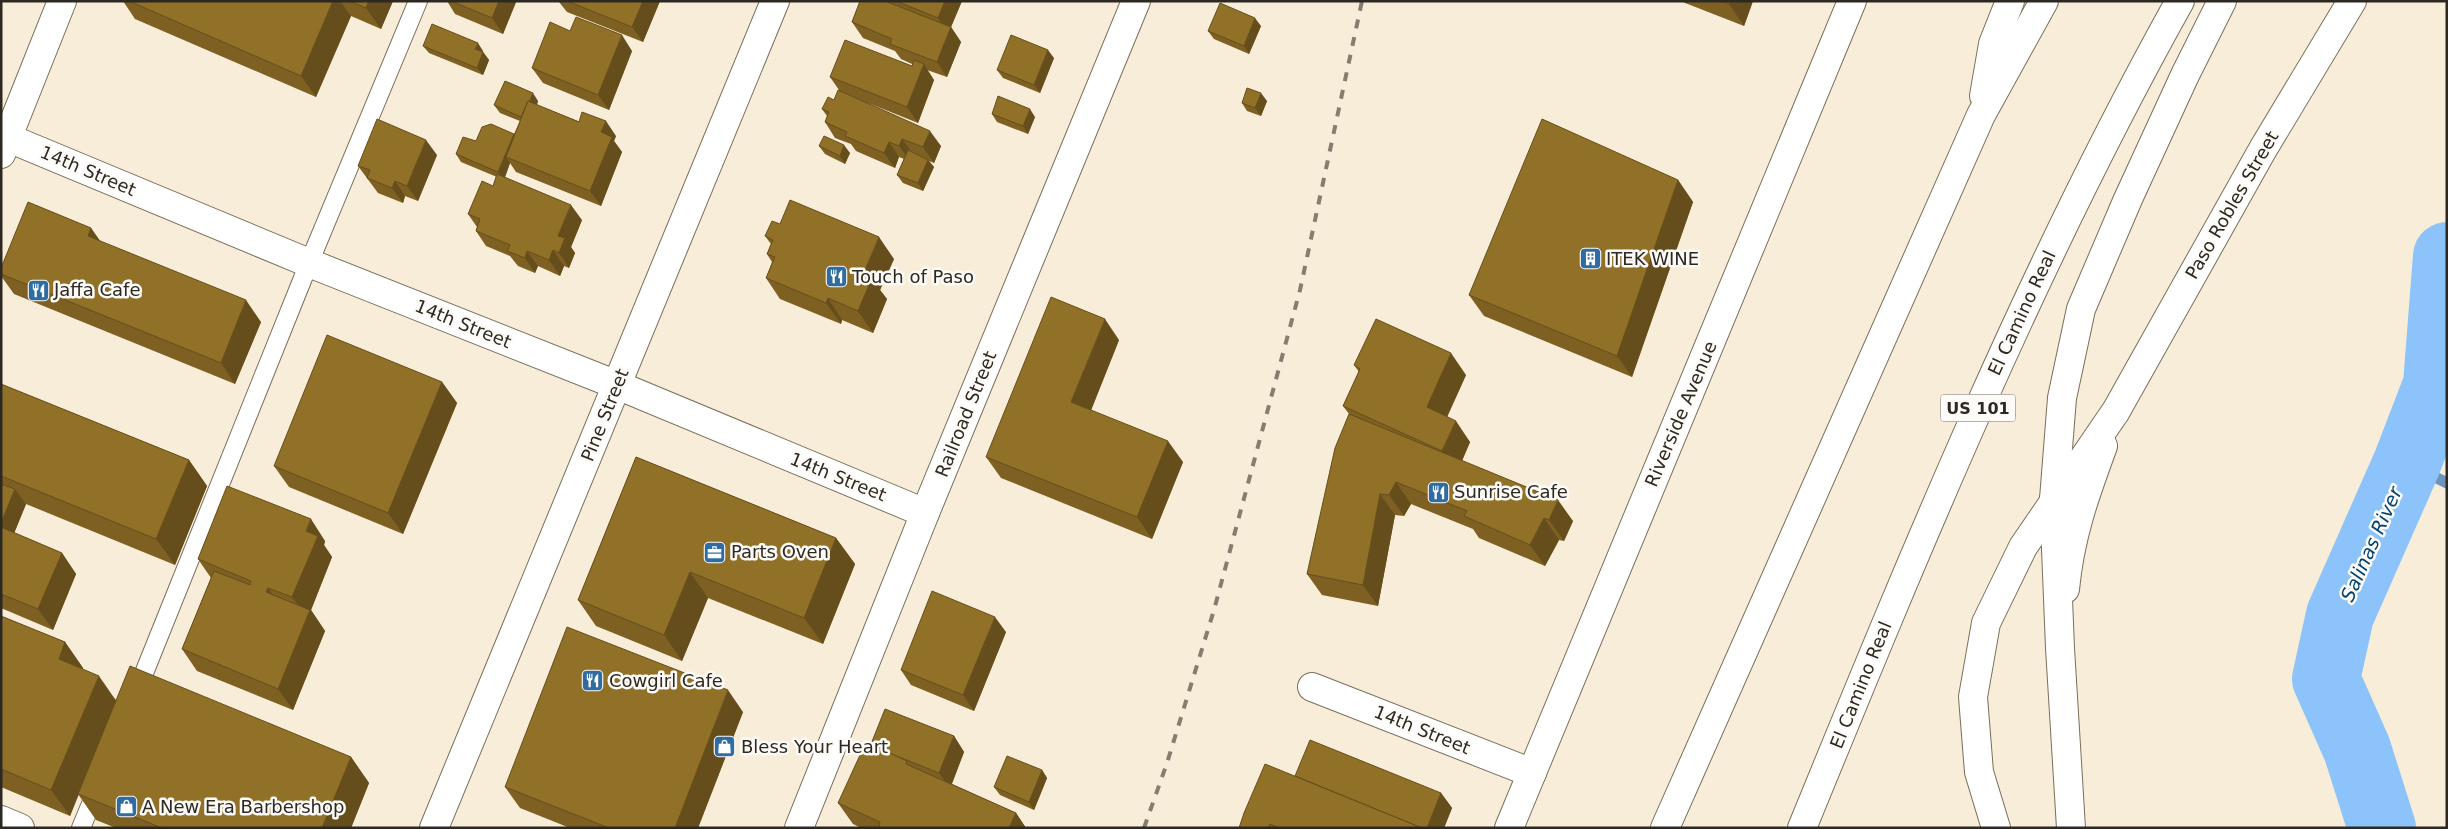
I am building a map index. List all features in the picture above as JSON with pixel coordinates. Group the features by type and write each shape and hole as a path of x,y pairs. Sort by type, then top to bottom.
{"main road":[{"path":"3,142 62,1"},
{"name":"Pine Street","path":"434,828 775,1"},
{"name":"Railroad Street","path":"799,828 925,513 1136,1"},
{"name":"Riverside Avenue","path":"1509,828 1852,1"},
{"path":"1981,115 1992,44 2010,1"},
{"path":"1665,828 1981,115 2044,1"},
{"name":"El Camino Real","path":"1802,828 1908,569 1982,399 2063,227 2180,1"},
{"path":"2054,499 2062,398 2081,309 2132,190 2185,75 2222,1"},
{"name":"Paso Robles Street","path":"1996,828 1978,772 1973,697 1986,624 2023,547 2054,499 2116,411 2263,149 2352,1"},
{"name":"14th Street","path":"3,142 617,386 925,513"},
{"name":"Paso Robles Street","path":"2060,648 2067,566 2079,512 2116,411"},
{"name":"Paso Robles Street","path":"2054,499 2060,648 2071,828"},
{"name":"14th Street","path":"1312,687 1532,773"},
{"path":"1,820 20,828"}],"lane":[{"path":"129,709 309,263 418,1"},
{"path":"81,828 103,773"}],"building":[{"path":"129,1 333,1 301,76"},
{"path":"350,1 369,1 366,8"},
{"path":"451,1 499,1 492,18"},
{"path":"567,1 643,1 632,27"},
{"path":"860,1 885,1 951,27 937,62 890,44 892,39 852,22"},
{"path":"896,1 945,1 938,18"},
{"path":"1220,3 1255,18 1244,46 1208,31"},
{"path":"576,17 622,35 598,95 532,68 550,22 570,31"},
{"path":"432,24 478,43 475,49 483,52 477,68 423,46"},
{"path":"1011,35 1048,50 1034,85 997,70"},
{"path":"845,40 912,66 914,60 924,64 907,107 830,77"},
{"path":"505,81 533,93 521,117 494,105"},
{"path":"1247,88 1261,93 1255,108 1242,103"},
{"path":"838,90 930,131 923,147 902,139 899,146 889,142 884,153 845,136 847,132 825,122 829,112 822,109 828,97 834,100"},
{"path":"998,96 1030,109 1023,126 992,114"},
{"path":"528,101 579,122 582,112 606,121 601,132 612,137 590,191 506,157"},
{"path":"377,119 426,140 407,186 395,181 392,188 367,178 370,170 358,166"},
{"name":"ITEK WINE","path":"1542,119 1678,180 1617,356 1469,295"},
{"path":"491,124 514,134 498,172 456,154 463,137 476,141 482,127"},
{"path":"824,136 844,145 840,156 819,146"},
{"path":"908,150 928,160 918,183 897,175"},
{"path":"497,174 571,205 558,236 565,238 559,253 553,250 549,260 527,251 525,258 507,251 510,245 476,231 480,219 468,214 482,181 493,186"},
{"name":"Touch of Paso","path":"790,200 879,237 863,275 872,278 858,311 828,298 826,303 766,278 775,257 767,254 773,240 765,236 772,221 780,224"},
{"path":"28,202 91,228 88,236 246,300 221,363 1,274 1,268"},
{"path":"1051,297 1105,319 1071,402 1168,441 1137,517 986,457"},
{"path":"1376,319 1451,353 1427,407 1456,421 1442,451 1343,406 1360,369 1354,365"},
{"path":"327,335 442,382 388,513 274,466"},
{"path":"1,384 189,460 156,539 1,476"},
{"path":"1349,414 1558,500 1549,520 1544,518 1530,545 1464,516 1467,511 1396,482 1389,495 1380,494 1363,585 1307,574 1335,448"},
{"path":"636,457 836,538 804,618 690,572 664,635 578,600"},
{"path":"1,484 15,489 1,523"},
{"path":"227,486 311,519 306,531 318,536 292,597 268,588 266,592 310,610 278,689 182,649 214,571 250,585 251,581 198,559"},
{"path":"1,527 62,553 38,609 1,594"},
{"path":"932,591 995,617 963,695 901,670"},
{"path":"1,616 65,642 59,659 99,676 51,790 1,769"},
{"path":"567,627 728,690 675,828 609,828 505,787"},
{"path":"130,666 351,757 322,828 162,828 78,794"},
{"path":"885,709 954,736 939,773 871,744"},
{"path":"1310,740 1441,793 1427,828 1422,828 1295,776"},
{"path":"866,742 907,761 906,764 1016,813 1009,828 881,828 879,827 880,822 838,803"},
{"path":"1007,756 1042,770 1029,802 994,787"},
{"path":"1265,764 1422,828 1279,828 1270,824 1268,828 1239,828"}],"waterway":[{"name":"Salinas River","path":"2382,828 2357,749 2326,679 2340,615 2407,463 2437,385 2447,256"},
{"path":"2407,463 2447,483"}],"railway":[{"path":"1144,828 1167,763 1214,610 1300,290 1362,1"}],"place":[{"name":"ITEK WINE","path":"1590,259"},
{"name":"Touch of Paso","path":"836,277"},
{"name":"Jaffa Cafe","path":"38,290"},
{"name":"Sunrise Cafe","path":"1438,492"},
{"name":"Parts Oven","path":"715,552"},
{"name":"Cowgirl Cafe","path":"593,681"},
{"name":"Bless Your Heart","path":"725,747"},
{"name":"A New Era Barbershop","path":"126,807"}]}
